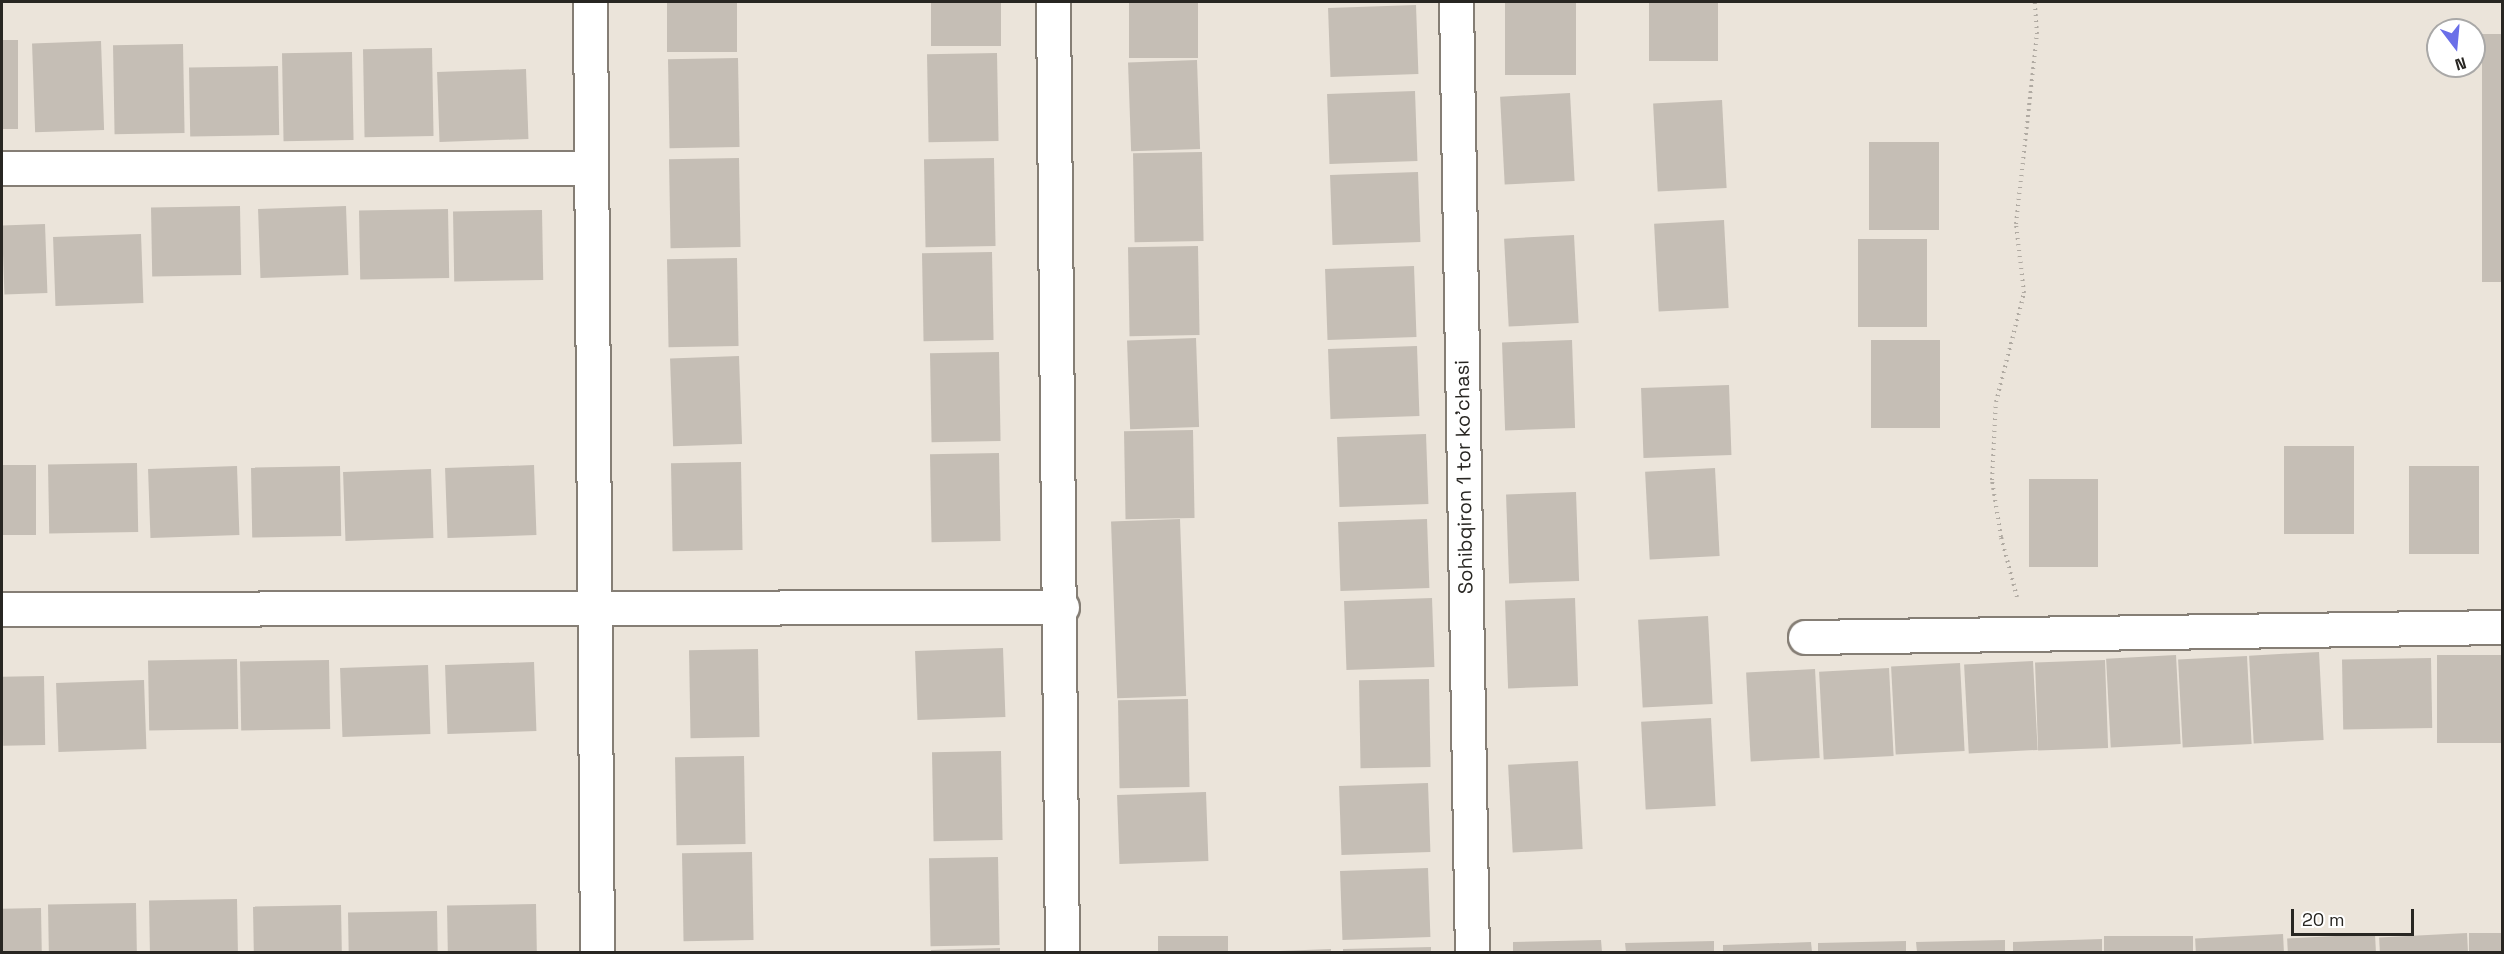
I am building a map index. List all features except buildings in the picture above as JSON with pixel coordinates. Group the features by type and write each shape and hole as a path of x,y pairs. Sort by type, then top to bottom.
{"street":[{"path":"590,2 597,606 597,952"},
{"path":"1053,2 1062,607 1062,952"},
{"name":"Sohibqiron 1 tor ko'chasi","path":"1456,2 1472,952"},
{"path":"2,168 591,168"},
{"path":"2,609 597,606 1062,607"},
{"path":"1805,637 2502,627"}],"path":[{"path":"2021,634 2016,588 2001,537 1992,480 1996,402 2024,293 2016,224 2037,34 2036,2"}]}
